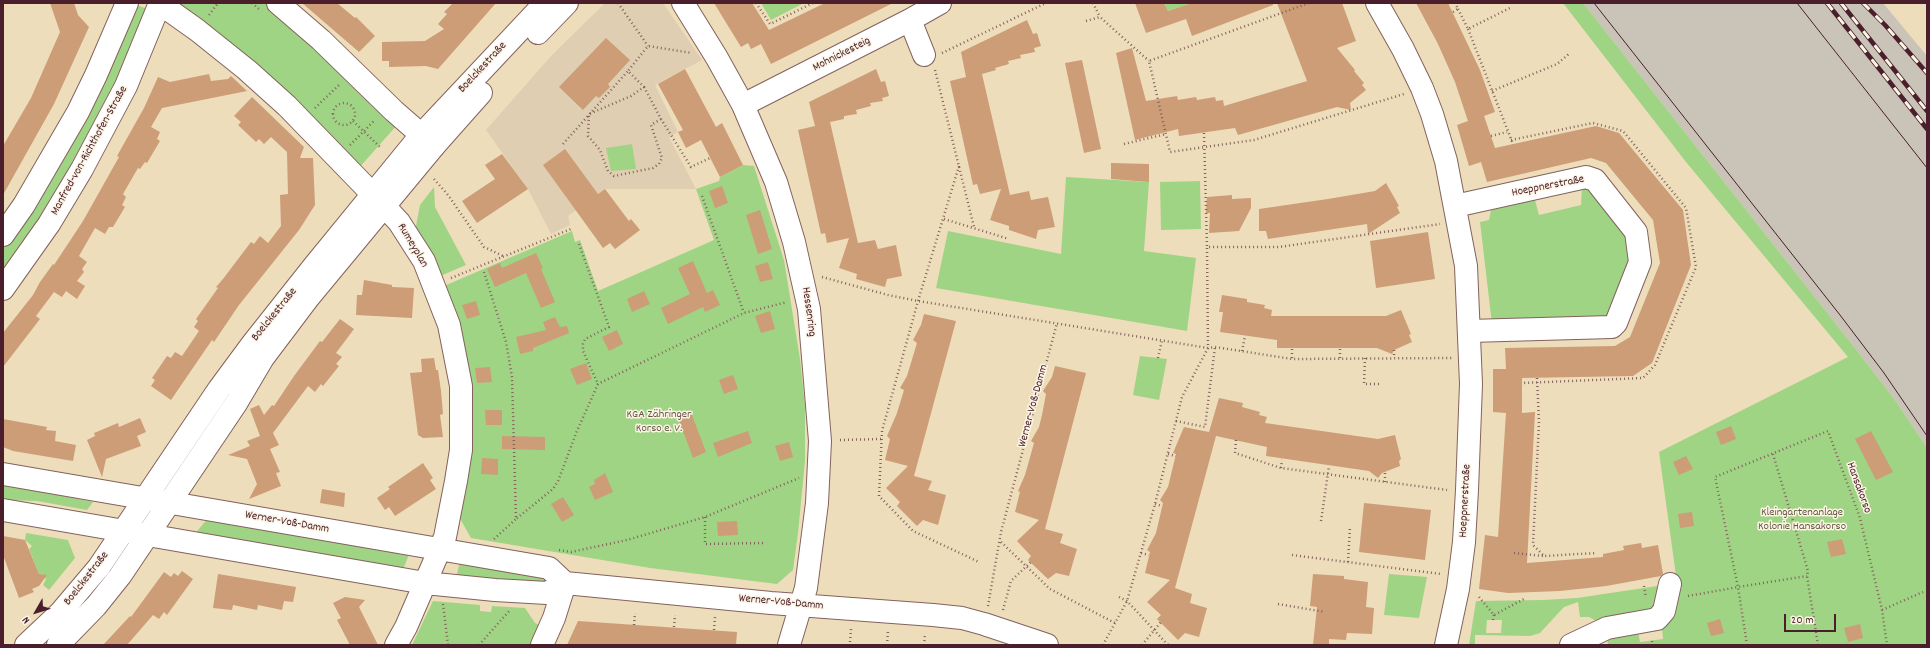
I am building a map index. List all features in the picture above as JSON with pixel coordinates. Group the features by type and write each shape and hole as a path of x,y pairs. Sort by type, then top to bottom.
{"street":[{"path":"3,235 24,205 78,112 96,75 127,3"},
{"name":"Rumeyplan","path":"160,3 197,30 253,75 287,106 399,222 424,261 449,325 461,386 461,450 446,530 440,549 406,627 396,645"},
{"name":"Manfred-von-Richthofen-Straße","path":"3,289 49,224 82,169 126,86 160,3"},
{"path":"278,3 321,40 428,141"},
{"name":"Boelckestraße","path":"26,645 70,602 99,567 219,389 252,343 378,200 545,3"},
{"name":"Boelckestraße","path":"428,141 567,3"},
{"name":"Hessenring","path":"683,3 717,58 743,105 776,182 796,248 809,309 820,441 817,503 808,576 789,645"},
{"name":"Mohnickesteig","path":"743,105 910,20 940,3"},
{"name":"Hoeppnerstraße","path":"1377,3 1403,49 1422,88 1446,161 1466,266 1471,411 1464,542 1458,589 1446,645"},
{"path":"910,20 932,58"},
{"name":"Hoeppnerstraße","path":"1455,206 1586,177 1595,180 1636,232 1640,262 1616,323 1612,326 1469,331"},
{"name":"Boelckestraße","path":"58,645 96,606 120,576 237,402 263,358 323,280 378,200"},
{"path":"219,389 237,402"},
{"name":"Werner-Voß-Damm","path":"3,474 549,568 565,583 962,618 1047,645"},
{"path":"3,510 425,583 495,590 547,593 565,583"},
{"path":"542,645 554,618 565,583"},
{"path":"1577,643 1606,628 1657,619 1664,611 1670,584"}],"path":[{"path":"618,3 648,46 694,53"},
{"path":"756,3 770,24 813,3"},
{"path":"974,227 932,58 1046,3"},
{"path":"1093,3 1100,17 1149,61 1170,152 1254,140 1388,101 1404,94"},
{"path":"1149,61 1309,3"},
{"path":"1454,3 1468,29 1513,144"},
{"path":"1468,29 1512,7"},
{"path":"1453,12 1458,9"},
{"path":"1086,21 1100,17"},
{"path":"563,144 588,114 628,71 648,46"},
{"path":"1492,91 1558,64 1570,53"},
{"path":"628,71 644,87 691,167 710,158"},
{"path":"312,111 341,82"},
{"path":"588,114 631,96 644,87"},
{"path":"345,102 350,104 356,112 353,122 344,126 335,121 333,116 336,106 345,102"},
{"path":"588,114 588,136 600,150 608,171 614,176 653,168 659,164 662,158 651,125 662,119"},
{"path":"348,146 379,115"},
{"path":"353,122 381,148"},
{"path":"1491,136 1508,132"},
{"path":"1103,645 1127,601 1155,504 1182,397 1208,348 1204,133"},
{"path":"1124,144 1166,134"},
{"path":"959,166 918,301 881,439 879,496 913,531 979,562"},
{"path":"434,179 448,195 484,247 503,256"},
{"path":"702,196 744,313"},
{"path":"944,219 1009,239"},
{"path":"1207,247 1279,247 1442,224"},
{"path":"448,279 571,229"},
{"path":"580,244 609,327 585,339 583,344 583,351 598,384"},
{"path":"484,272 504,335 512,377 516,519"},
{"path":"819,276 888,295 918,301 1208,348 1215,347 1292,359 1453,358"},
{"path":"501,541 493,540 553,489 558,481 577,431 598,384 744,313 794,301"},
{"name":"Werner-Voß-Damm","path":"988,606 1001,532 1057,323"},
{"path":"1242,351 1245,336"},
{"path":"1158,358 1162,340"},
{"path":"1176,422 1205,427 1215,347"},
{"path":"1292,349 1292,359"},
{"path":"1340,349 1340,359"},
{"path":"1394,350 1394,358"},
{"path":"1365,358 1364,384 1382,384"},
{"path":"1537,378 1539,422 1533,545 1544,556"},
{"name":"Hansakorso","path":"1747,645 1738,587 1715,477 1828,431 1860,518 1882,610 1887,645"},
{"path":"838,440 881,439"},
{"path":"1236,440 1235,453 1281,468 1451,490"},
{"path":"1168,454 1176,456"},
{"path":"1773,454 1808,571 1807,576 1818,645"},
{"path":"1281,468 1282,460"},
{"path":"1321,521 1329,466"},
{"path":"1385,472 1385,482"},
{"path":"555,550 571,552 626,540 705,517 806,475"},
{"path":"1155,504 1162,506"},
{"path":"705,517 705,544 764,543"},
{"path":"1348,562 1350,526"},
{"path":"1000,542 1050,589 1115,623"},
{"path":"1141,553 1149,555"},
{"path":"1514,553 1544,556 1598,553"},
{"path":"1292,555 1444,575"},
{"path":"996,628 1011,581 1031,562"},
{"path":"1698,595 1807,576"},
{"path":"1882,610 1923,592"},
{"path":"1119,597 1127,601 1153,631 1168,645"},
{"path":"1479,597 1494,615"},
{"path":"443,599 448,645"},
{"path":"1494,615 1524,599"},
{"path":"479,645 510,611 512,604"},
{"path":"1278,604 1325,612"},
{"path":"634,625 635,613"},
{"path":"674,627 675,615"},
{"path":"1493,620 1494,615"},
{"path":"714,630 715,617"},
{"path":"1142,645 1161,622"},
{"path":"850,642 851,626"},
{"path":"887,645 888,628"},
{"path":"924,645 925,632"},
{"path":"1652,641 1653,645"}],"shaded area":[{"path":"605,3 663,3 702,60 655,85 678,132 669,137 696,189 605,189 568,216 570,225 551,234 528,189 486,130 551,56"},
{"path":"1583,3 1883,3 1927,56 1927,448 1895,400 1858,352"}],"green space":[{"path":"178,3 269,3 398,124 358,169"},
{"path":"761,3 804,3 771,20"},
{"path":"1164,3 1192,3 1168,11"},
{"name":"Kleingartenanlage Kolonie Hansakorso","path":"1563,3 1583,3 1858,352 1895,400 1927,448 1927,645 1608,645 1607,636 1598,622 1589,617 1580,617 1578,602 1564,607 1540,633 1530,636 1475,635 1475,645 1469,645 1476,601 1577,598 1677,583 1659,452 1848,357 1686,162","holes":["1487,620 1502,620 1501,633 1486,633","1662,629 1663,639 1640,642 1638,632"]},
{"path":"134,4 150,10 96,131 3,278 3,246 29,211"},
{"path":"632,144 636,169 611,171 606,148"},
{"name":"KGA Zähringer Korso e. V.","path":"743,165 754,166 784,260 800,359 805,406 805,461 793,570 777,584 650,568 471,538 458,515 444,286 572,231 575,242 580,240 598,291 714,240 696,189 719,181 720,177"},
{"path":"1066,177 1149,182 1144,251 1196,258 1187,331 936,288 948,231 1061,254"},
{"path":"1200,181 1201,229 1161,230 1160,182"},
{"path":"1586,185 1630,231 1635,261 1611,317 1492,324 1480,222 1489,220 1492,205 1534,196 1539,215 1581,205 1582,186"},
{"path":"434,187 435,207 466,265 438,277 412,230 416,226 420,205"},
{"path":"1140,356 1167,359 1159,400 1133,395"},
{"path":"3,481 58,492 69,497 93,502 87,510 37,501 3,500"},
{"path":"209,517 410,552 402,572 193,536"},
{"path":"26,533 68,540 75,558 49,590 43,585 46,579 43,575 39,574 29,549 32,546 25,540"},
{"path":"460,560 548,575 550,584 456,579"},
{"path":"1389,574 1427,577 1419,618 1384,615"},
{"path":"433,601 480,605 480,611 491,612 492,606 525,608 535,623 543,627 535,645 412,645"}],"building":[{"path":"50,3 74,3 78,15 89,27 54,104 3,195 3,146 31,98 60,32"},
{"path":"302,3 337,3 355,18 356,17 375,36 359,52"},
{"path":"453,3 496,3 438,69 426,66 389,67 389,61 382,61 382,42 425,41 444,29 438,24 447,14 444,12"},
{"path":"714,3 752,3 769,30 825,3 893,3 771,64 761,44 751,49 748,43 741,47"},
{"path":"1135,3 1164,3 1168,11 1192,3 1273,3 1273,5 1192,36 1186,19 1146,33"},
{"path":"1277,3 1342,3 1356,41 1337,48 1364,83 1362,85 1366,90 1350,103 1351,110 1337,107 1238,135 1235,128 1179,136 1178,129 1135,140 1116,53 1132,48 1146,101 1177,96 1178,100 1196,97 1197,100 1215,97 1216,101 1223,100 1224,106 1307,81"},
{"path":"1416,3 1448,3 1480,70 1495,112 1484,116 1495,148 1596,126 1619,133 1683,210 1691,265 1652,363 1633,376 1522,378 1522,413 1535,412 1527,563 1603,557 1603,554 1624,550 1623,546 1641,543 1642,548 1658,545 1663,574 1661,576 1606,586 1560,591 1508,593 1479,589 1485,535 1498,537 1506,413 1493,412 1493,369 1506,369 1505,348 1615,346 1630,337 1660,263 1653,220 1606,163 1591,158 1487,182 1481,162 1469,166 1457,125 1468,121 1455,82 1438,44"},
{"path":"1027,20 1033,34 1037,33 1041,46 1034,48 1035,52 1020,55 1021,58 1008,61 1009,64 982,74 1010,195 1029,191 1031,200 1048,197 1055,227 1038,230 1036,239 1009,230 1009,226 990,220 1001,189 980,194 977,184 973,185 950,81 966,77 961,52"},
{"path":"606,38 630,60 608,84 610,87 599,98 596,96 583,110 559,87"},
{"path":"1082,60 1101,149 1084,153 1065,63"},
{"path":"685,69 716,127 722,123 743,165 720,177 701,140 686,148 678,132 683,130 658,84"},
{"path":"876,69 881,82 885,81 889,96 882,98 883,101 870,103 871,106 856,110 857,114 844,116 844,119 830,122 858,243 875,240 878,249 896,245 902,276 887,279 885,287 856,279 857,274 839,268 849,238 827,243 825,233 821,234 798,130 815,126 809,102"},
{"path":"209,74 211,81 228,79 231,76 247,91 162,108 151,127 160,132 157,139 160,141 147,163 145,162 140,169 138,168 123,194 126,197 122,205 125,207 113,227 109,227 105,234 95,228 79,256 87,262 82,269 84,272 77,281 85,286 77,299 66,291 62,297 54,292 36,316 40,319 3,367 3,333 33,295 40,282 53,264 54,265 83,221 119,157 117,156 144,108 158,77 170,82"},
{"path":"252,97 304,147 300,158 313,158 315,205 299,230 239,305 214,342 212,340 171,400 151,386 155,380 152,378 167,356 171,358 175,352 182,356 199,331 194,327 198,321 196,319 218,288 216,287 251,242 254,244 260,236 268,243 281,226 280,195 288,194 287,152 271,137 264,144 259,139 256,142 238,125 241,122 234,116"},
{"path":"565,149 598,194 605,189 629,221 631,219 640,230 615,249 610,243 603,248 543,165"},
{"path":"502,154 528,189 477,223 462,201 495,179 485,165"},
{"path":"1111,163 1149,164 1149,182 1111,179"},
{"path":"1386,183 1399,206 1397,207 1400,213 1368,234 1367,224 1268,239 1266,231 1259,231 1259,209 1375,191"},
{"path":"722,186 728,203 715,208 709,191"},
{"path":"1232,195 1232,199 1251,198 1251,208 1239,231 1209,233 1210,213 1206,213 1207,197"},
{"path":"760,210 772,249 758,254 746,215"},
{"path":"1428,232 1435,279 1376,288 1370,241"},
{"path":"536,253 555,302 541,308 526,273 495,287 487,269 500,263 502,268"},
{"path":"693,261 707,293 713,290 720,305 705,312 703,307 668,324 661,308 690,294 678,268"},
{"path":"768,262 773,279 760,282 755,266"},
{"path":"364,280 392,285 392,287 414,288 412,318 356,315 357,295 362,295"},
{"path":"644,291 650,304 632,312 627,299"},
{"path":"1222,295 1247,299 1247,302 1265,305 1264,308 1272,310 1271,316 1386,316 1401,310 1411,334 1409,335 1412,342 1394,350 1392,354 1377,348 1277,348 1277,340 1220,332 1223,312 1219,312"},
{"path":"476,301 480,315 467,319 462,305"},
{"path":"770,311 775,329 761,333 755,316"},
{"path":"924,314 956,321 914,476 932,481 928,490 946,495 938,525 923,520 917,526 897,506 900,502 886,488 908,466 885,460 890,439 887,436 897,413 904,390 900,388 907,376 917,343 913,340 921,325"},
{"path":"555,317 560,327 567,326 569,333 533,348 533,351 520,354 516,337 546,330 543,322"},
{"path":"340,319 354,329 336,353 342,357 336,364 339,366 323,386 321,384 315,392 308,386 273,433 279,445 270,449 280,472 276,473 281,486 249,499 257,484 247,459 228,455 250,446 247,441 260,436 250,409 259,405 264,415 272,405 274,406 320,341 322,342"},
{"path":"617,330 623,344 609,351 602,337"},
{"path":"434,358 436,370 438,370 441,391 443,414 440,415 443,437 423,438 418,435 410,373 422,372 421,359"},
{"path":"586,363 592,379 577,385 570,369"},
{"path":"1055,366 1086,373 1045,529 1063,534 1060,543 1077,549 1069,576 1056,573 1048,579 1028,560 1031,556 1017,541 1039,520 1015,512 1020,492 1018,491 1025,475 1034,443 1031,441 1039,427 1042,415 1046,394 1043,391 1052,377"},
{"path":"490,367 492,382 477,383 475,368"},
{"path":"733,375 738,389 724,394 719,380"},
{"path":"1219,398 1243,403 1242,407 1260,412 1259,415 1267,417 1265,423 1378,439 1395,435 1401,459 1399,461 1400,466 1382,473 1378,478 1369,471 1266,456 1267,447 1216,436 1175,588 1192,594 1190,603 1207,608 1199,637 1185,633 1178,640 1157,619 1161,615 1147,602 1170,580 1145,573 1150,552 1147,550 1156,533 1163,503 1160,500 1168,487 1176,454 1173,453 1184,427 1209,432"},
{"path":"485,410 502,410 502,425 486,425"},
{"path":"690,410 706,452 693,458 677,415"},
{"path":"140,418 146,432 137,436 141,446 106,459 102,477 87,440 95,436 94,433 118,423 119,427"},
{"path":"3,419 47,427 46,430 56,431 55,441 76,445 73,461 13,451 3,447"},
{"path":"1731,426 1736,439 1721,445 1716,432"},
{"path":"748,431 752,443 718,457 713,443"},
{"path":"1871,431 1893,472 1876,480 1855,439"},
{"path":"502,436 545,437 545,450 502,449"},
{"path":"789,442 793,457 780,461 775,446"},
{"path":"1686,456 1693,469 1679,475 1673,462"},
{"path":"482,458 498,459 498,475 481,474"},
{"path":"423,463 433,478 430,480 436,489 395,516 389,507 385,510 377,498 390,489 388,487"},
{"path":"605,473 613,492 595,500 589,487 595,484 594,480"},
{"path":"322,489 345,493 344,507 320,503"},
{"path":"563,497 574,515 562,522 551,504"},
{"path":"1364,503 1431,510 1425,560 1359,552"},
{"path":"1692,512 1694,526 1680,528 1678,514"},
{"path":"737,521 738,535 718,536 717,522"},
{"path":"3,536 25,540 39,574 47,575 39,586 32,589 34,592 19,598 3,555"},
{"path":"1842,539 1846,554 1831,557 1827,542"},
{"path":"182,571 193,579 167,615 164,612 159,619 153,615 127,645 103,645 130,616 131,617 164,572 171,577 174,573 178,576"},
{"path":"218,574 296,587 293,602 284,601 282,610 258,605 257,610 233,605 232,610 213,608"},
{"path":"1313,574 1344,576 1344,579 1368,582 1366,607 1374,608 1372,634 1347,633 1346,640 1329,639 1329,645 1313,645 1317,607 1310,606"},
{"path":"345,597 365,600 359,607 378,645 350,645 337,620 341,618 333,603"},
{"path":"1720,619 1724,633 1711,636 1707,623"},
{"path":"578,621 737,632 736,645 567,645"},
{"path":"1860,624 1863,638 1848,642 1844,628"}],"tram line":[{"path":"1594,3 1840,315 1884,373 1927,436"},
{"path":"1797,3 1927,168"}],"railway":[{"path":"1827,3 1927,129"},
{"path":"1841,3 1927,111"},
{"path":"1863,3 1885,25 1927,73"}]}
